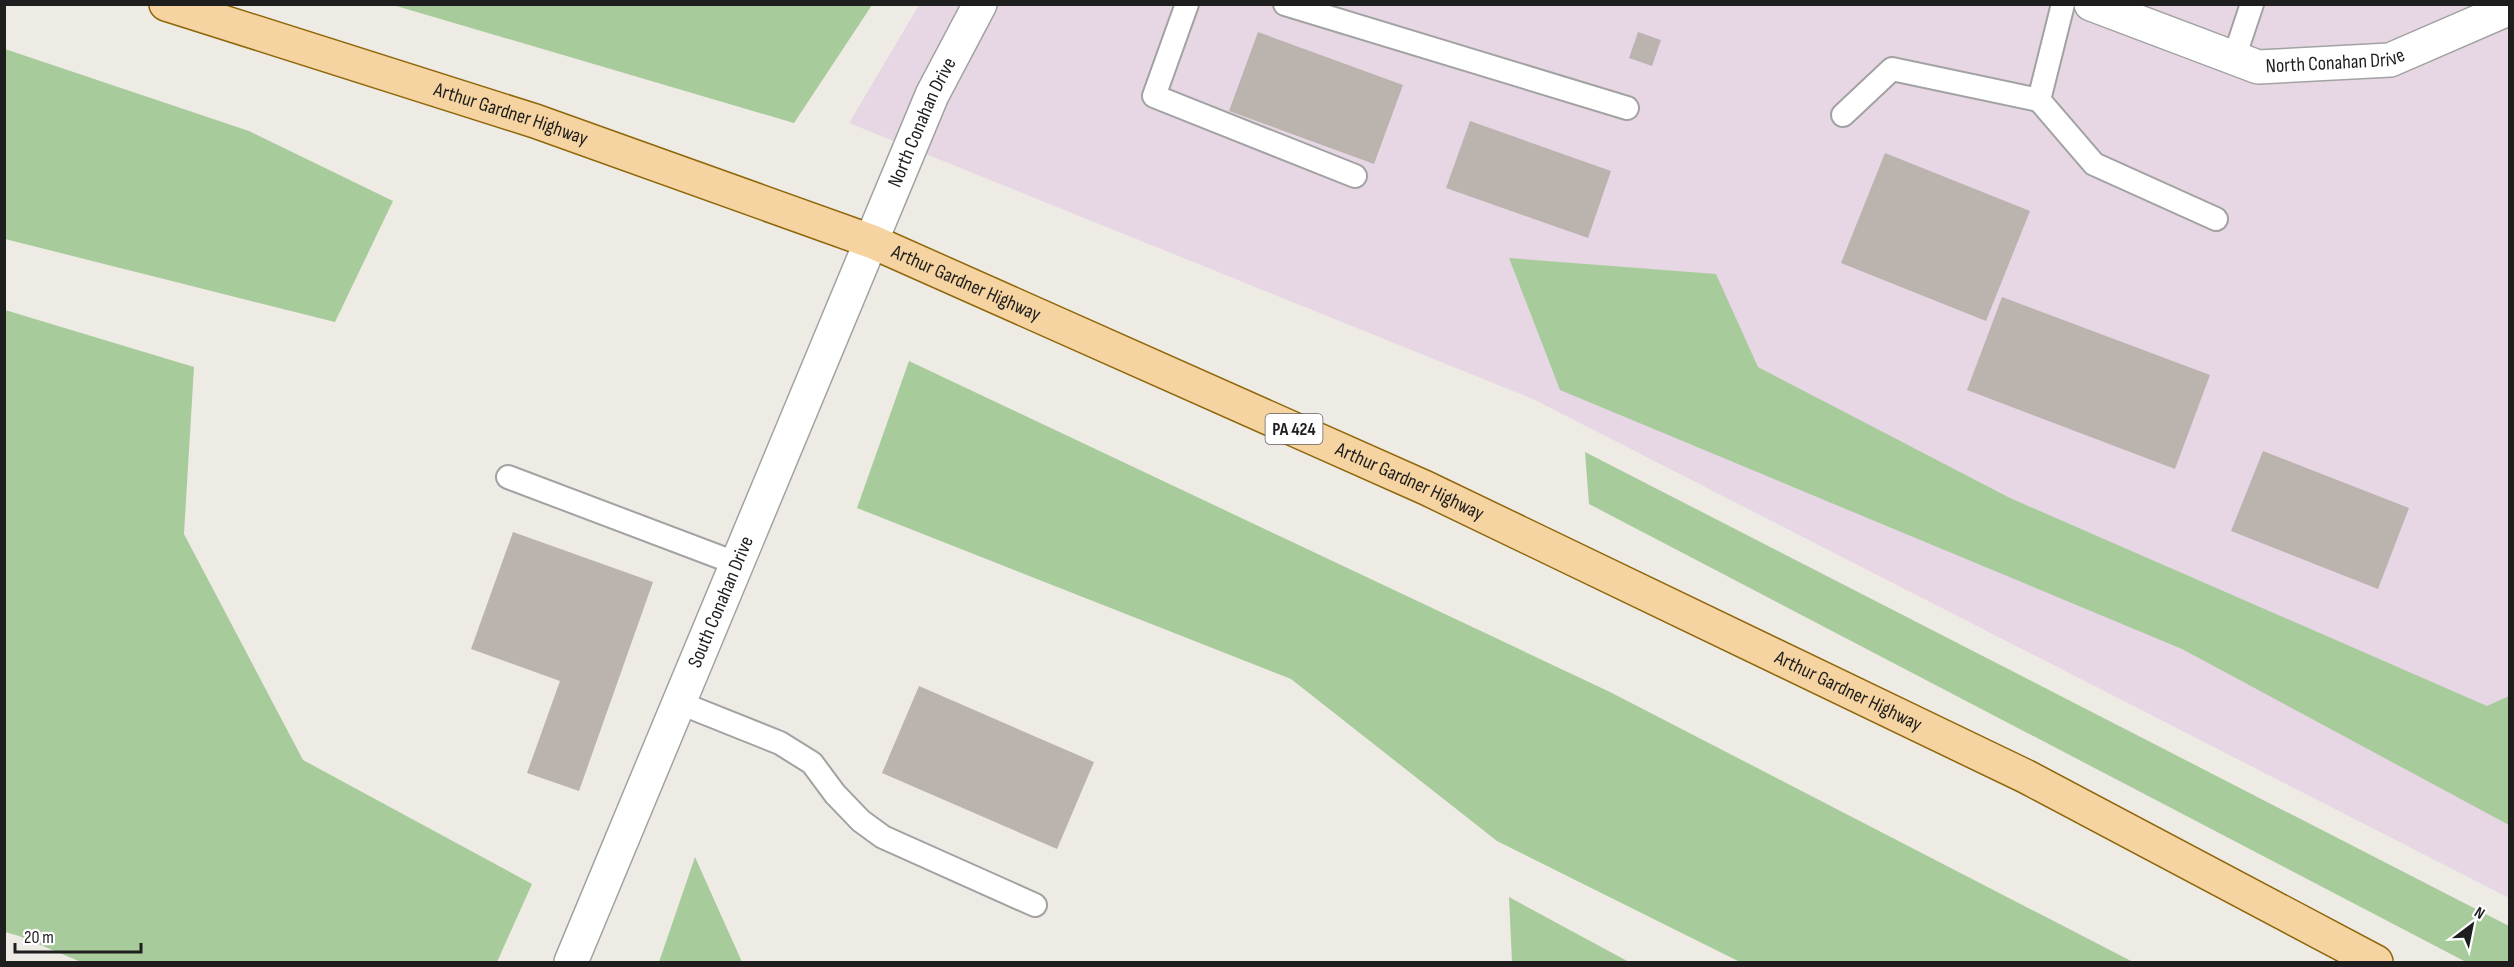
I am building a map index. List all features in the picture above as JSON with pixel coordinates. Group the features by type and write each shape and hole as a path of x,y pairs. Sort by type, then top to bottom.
{"main road":[{"name":"Arthur Gardner Highway","path":"166,4 535,121 873,242 1437,493 2026,777 2376,963"}],"street":[{"name":"North Conahan Drive","path":"873,242 932,95 980,4"},
{"name":"North Conahan Drive","path":"2091,4 2258,67 2390,60 2510,8"},
{"name":"South Conahan Drive","path":"571,963 873,242"}],"lane":[{"path":"1187,4 1154,96 1355,176"},
{"path":"1285,4 1628,108"},
{"path":"2039,100 2062,4"},
{"path":"2234,58 2252,4"},
{"path":"1843,115 1892,69 2039,100 2094,165 2216,219"},
{"path":"508,477 738,564"},
{"path":"680,703 780,743 812,763 835,794 861,821 883,837 1035,905"}],"shaded area":[{"path":"919,5 2509,5 2509,898 1535,400 849,123"}],"green space":[{"path":"393,5 872,5 794,123"},
{"path":"5,49 249,131 393,201 335,322 5,239"},
{"path":"1509,258 1716,274 1758,367 2010,498 2487,706 2509,696 2509,825 2182,649 1560,390"},
{"path":"5,310 194,367 184,534 303,760 532,884 497,962 81,962 5,932"},
{"path":"909,361 1610,692 2133,962 1740,962 1497,841 1291,679 857,508"},
{"path":"1585,452 2509,926 2509,962 2466,962 1589,504"},
{"path":"695,857 742,962 659,962"},
{"path":"1509,897 1629,962 1512,962"}],"building":[{"path":"1258,32 1403,85 1374,164 1229,111"},
{"path":"1638,32 1661,40 1652,66 1629,58"},
{"path":"1470,121 1611,171 1588,238 1446,188"},
{"path":"1885,153 2030,211 1986,321 1841,263"},
{"path":"2002,297 2210,375 2175,469 1967,390"},
{"path":"2263,451 2409,508 2378,589 2231,531"},
{"path":"513,532 653,582 579,791 527,773 560,681 471,649"},
{"path":"919,686 1094,762 1057,849 882,773"}]}
